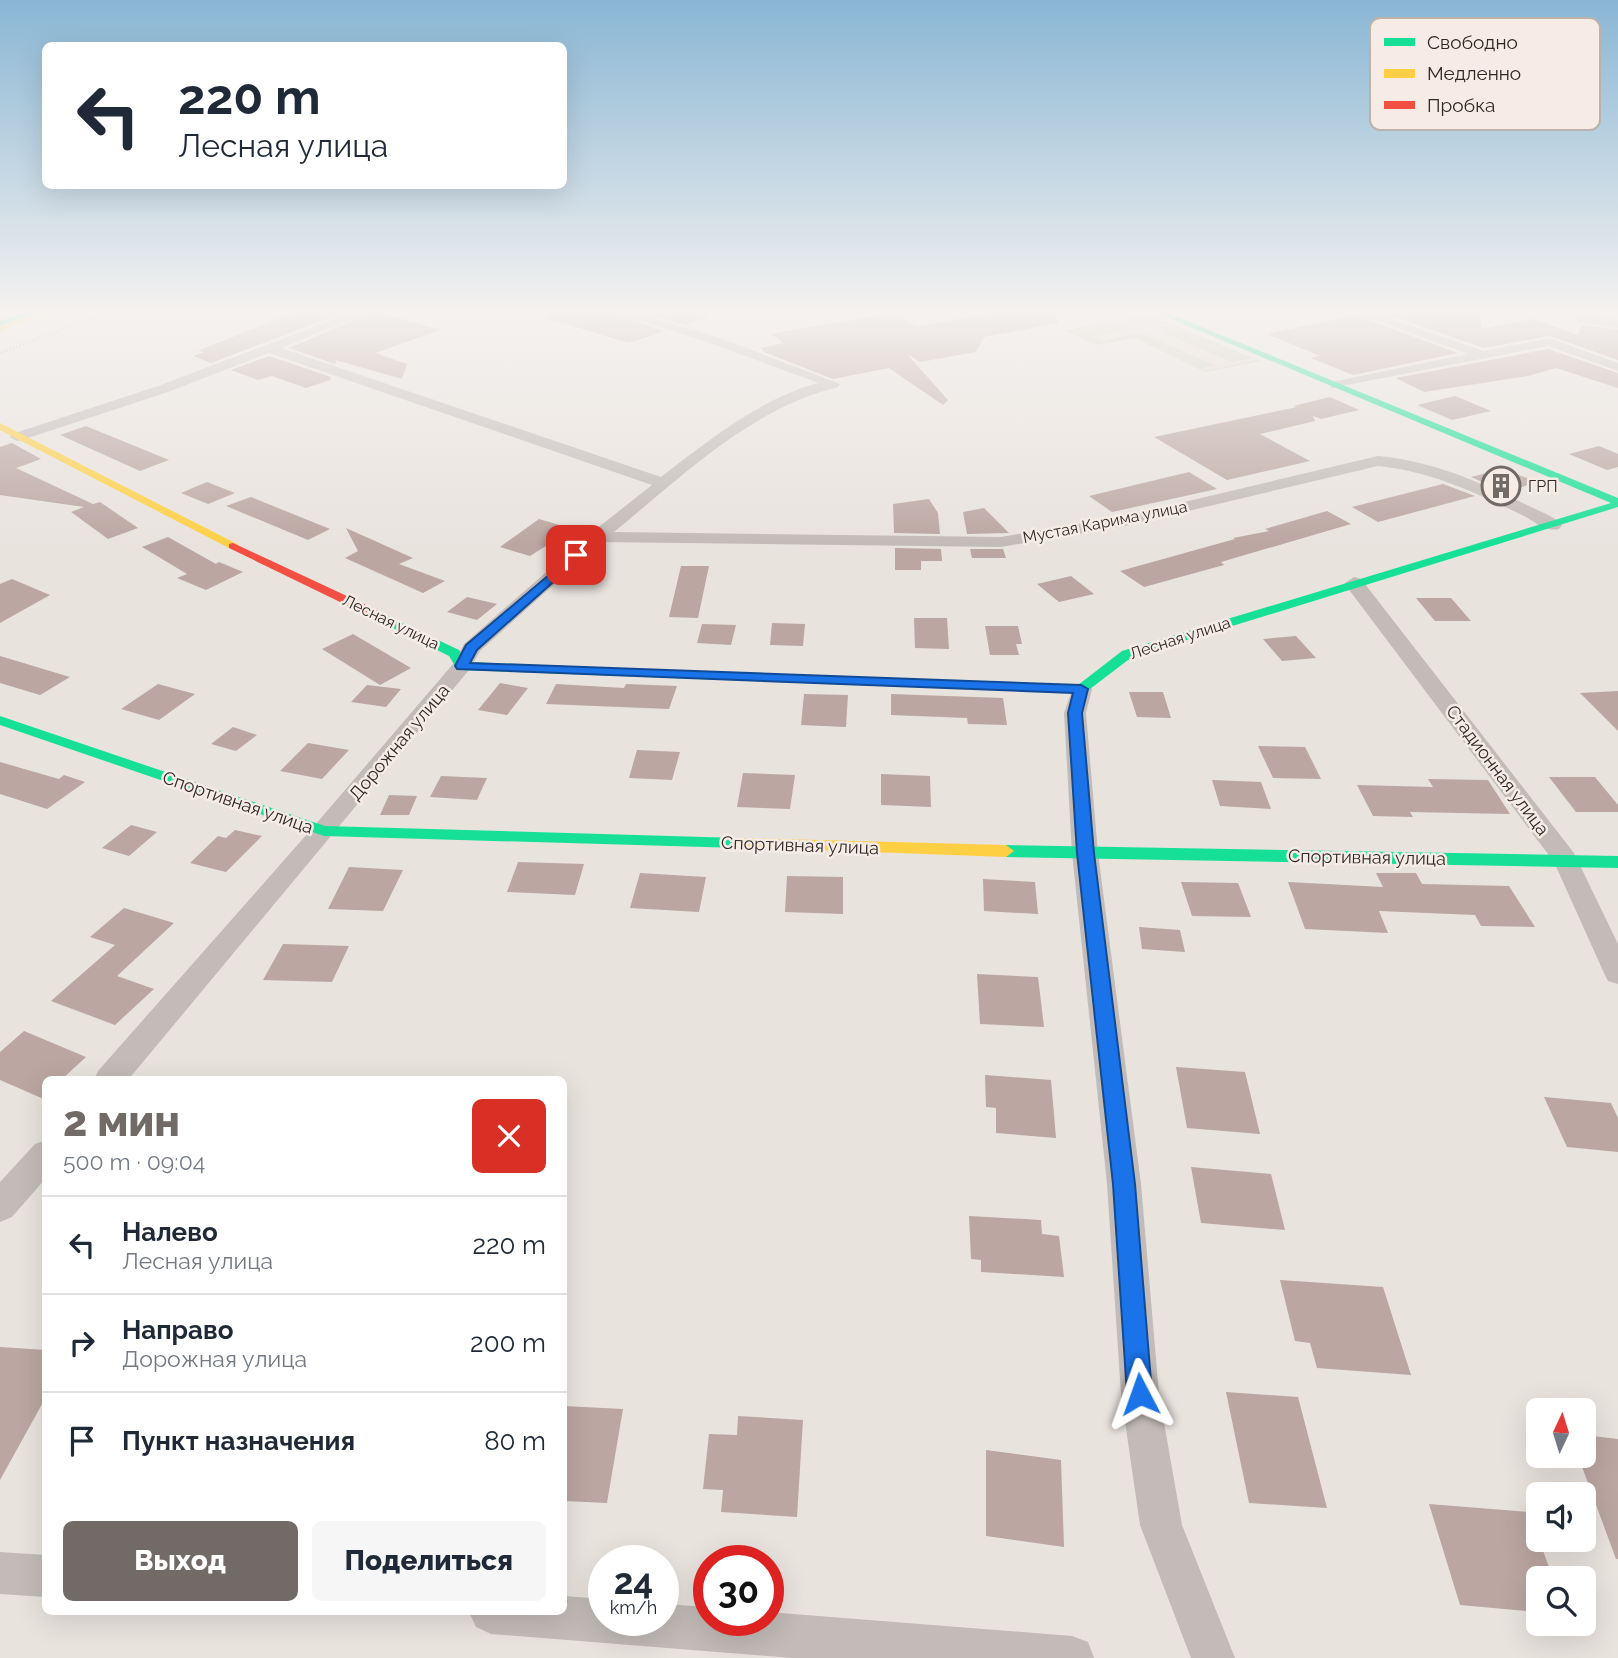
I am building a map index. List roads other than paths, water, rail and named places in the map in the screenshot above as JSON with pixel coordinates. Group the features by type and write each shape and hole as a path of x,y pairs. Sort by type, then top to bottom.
{"main road":[{"path":"1349,390 1618,503"},
{"name":"Лесная улица","path":"0,426 171,515 454,653 462,666"},
{"name":"Лесная улица","path":"1081,689 1127,654 1618,503"},
{"path":"462,666 1081,689"},
{"name":"Спортивная улица","path":"0,720 324,831 1085,853 1565,859 1618,862"}],"street":[{"path":"17,437 159,390"},
{"path":"391,390 665,484"},
{"name":"Дорожная улица","path":"113,1076 462,666 471,648 597,537 719,439 807,390"},
{"name":"Мустая Карима улица","path":"597,537 1001,541 1041,537 1125,521 1378,461 1413,464 1517,506 1553,525"},
{"name":"Стадионная улица","path":"1354,583 1565,859 1618,973"},
{"path":"1081,689 1075,713 1085,853 1124,1184 1140,1394 1161,1525 1213,1658"},
{"path":"0,1206 42,1159"},
{"path":"0,1573 42,1576"},
{"path":"529,1615 1072,1658"}],"place":[{"name":"ГРП","path":"1501,486"}]}
